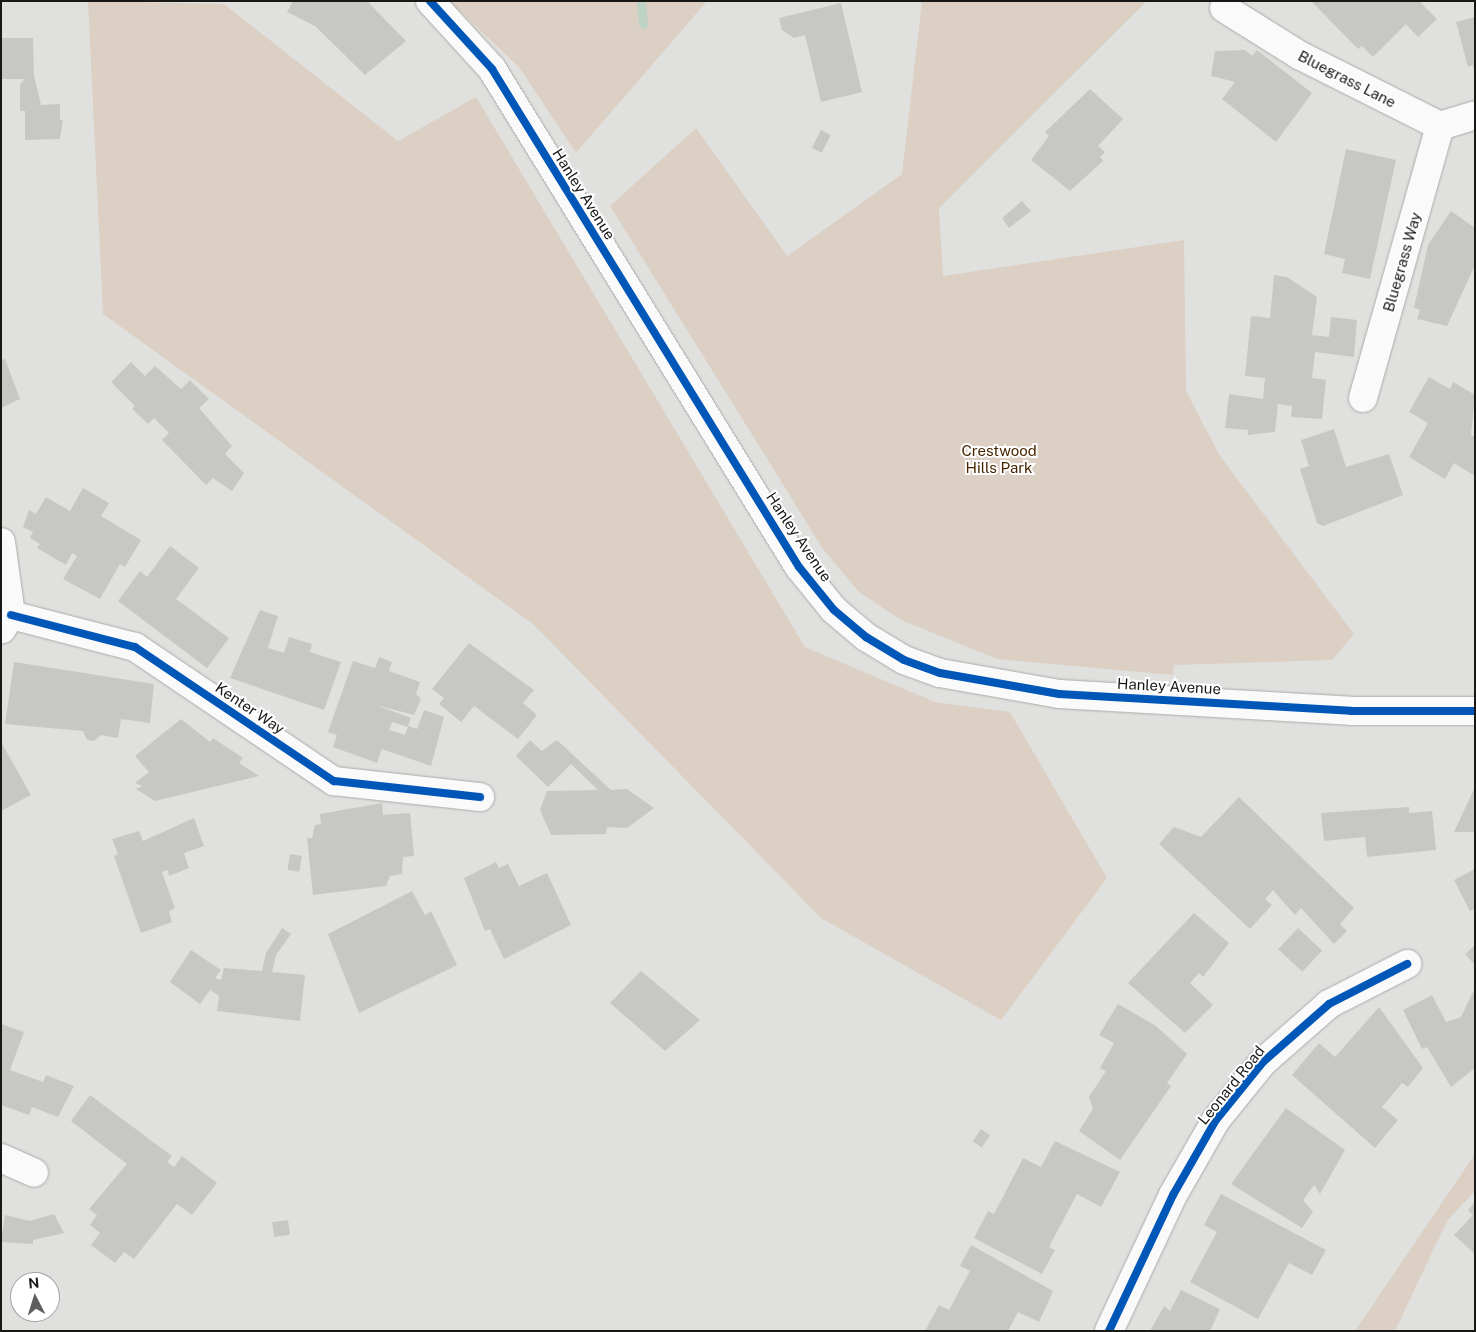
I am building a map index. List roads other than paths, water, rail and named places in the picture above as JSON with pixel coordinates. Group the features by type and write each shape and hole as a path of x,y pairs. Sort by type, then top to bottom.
{"street":[{"name":"Hanley Avenue","path":"430,1 492,69 799,568 834,610 866,637 904,660 940,673 987,685 1059,694 1351,710 1475,711"},
{"name":"Bluegrass Lane","path":"1224,8 1299,55 1440,126"},
{"path":"1440,126 1475,115"},
{"name":"Bluegrass Way","path":"1364,398 1440,126"},
{"path":"1,542 6,622"},
{"name":"Kenter Way","path":"6,622 135,647 334,781 480,797"},
{"name":"Leonard Road","path":"1108,1331 1174,1195 1211,1129 1263,1062 1329,1004 1407,964"},
{"path":"1,1158 34,1173"}],"waterway":[{"path":"641,1 643,24"}],"park label":[{"name":"Crestwood Hills Park","path":"999,458"}]}
